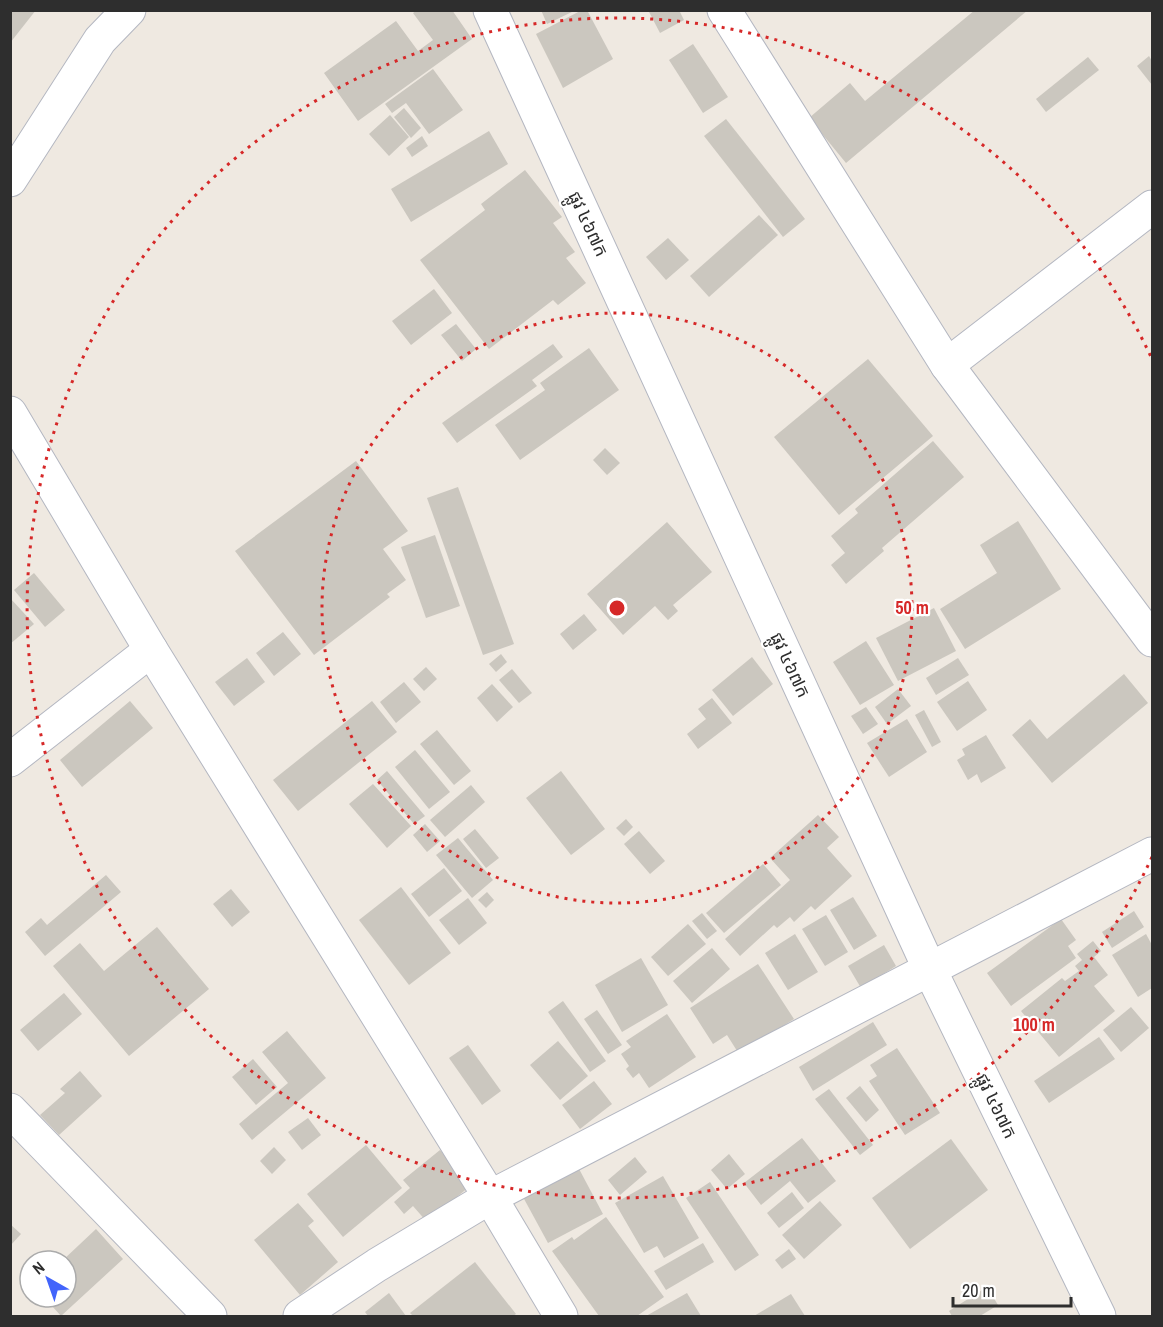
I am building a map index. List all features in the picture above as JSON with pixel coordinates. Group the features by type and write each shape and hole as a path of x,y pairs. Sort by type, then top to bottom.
{"street":[{"path":"10,180 100,40 129,10"},
{"name":"ផ្លូវ ៤៦៧ក","path":"490,10 930,970 1099,1317"},
{"path":"724,10 947,366 1152,640"},
{"path":"947,366 1152,207"},
{"path":"10,413 151,650 490,1197 561,1317"},
{"path":"10,760 151,650"},
{"path":"300,1317 377,1265 490,1197 1152,854"},
{"path":"12,1115 210,1317"}],"building":[{"path":"10,10 36,10 10,43"},
{"path":"417,10 452,10 472,39 358,121 324,73 396,21 418,51 433,40 413,13"},
{"path":"541,10 576,10 547,24"},
{"path":"582,10 587,10 613,59 563,88 536,34"},
{"path":"648,10 679,10 684,20 660,33"},
{"path":"975,10 1028,10 846,163 809,118 850,83 865,101"},
{"path":"693,44 728,97 703,113 669,60"},
{"path":"1149,56 1152,61 1152,85 1137,66"},
{"path":"1088,57 1099,70 1046,112 1036,99"},
{"path":"433,69 463,110 429,134 406,103 392,113 385,104"},
{"path":"404,108 421,128 411,138 394,117"},
{"path":"390,115 409,137 389,156 369,134"},
{"path":"726,119 805,219 783,237 704,136"},
{"path":"489,131 508,164 411,222 391,189"},
{"path":"422,136 428,146 412,157 406,148"},
{"path":"525,170 562,217 553,223 575,252 566,258 586,283 558,305 553,300 489,349 420,260 485,210 481,204"},
{"path":"759,215 778,235 709,297 690,276"},
{"path":"668,238 689,260 666,280 646,257"},
{"path":"434,289 452,313 411,345 392,321"},
{"path":"456,324 476,349 462,361 441,335"},
{"path":"553,344 563,357 532,380 537,386 457,443 442,423"},
{"path":"589,348 619,390 520,460 495,425 545,390 540,383"},
{"path":"868,359 933,436 839,515 774,437"},
{"path":"933,441 964,477 882,548 884,551 846,584 831,565 845,553 831,536 858,513 855,509"},
{"path":"605,448 620,463 607,475 593,460"},
{"path":"356,461 408,531 383,549 406,580 387,594 390,597 314,655 235,551"},
{"path":"458,487 514,644 483,655 427,498"},
{"path":"1018,521 1061,589 965,649 940,609 997,573 980,545"},
{"path":"667,522 712,572 673,605 678,611 668,620 655,606 623,635 587,594"},
{"path":"435,535 460,606 426,618 401,547"},
{"path":"34,573 65,610 45,627 14,590"},
{"path":"10,598 34,624 10,644"},
{"path":"934,608 956,651 898,681 876,638"},
{"path":"584,614 597,630 573,650 560,634"},
{"path":"283,632 301,654 274,676 256,653"},
{"path":"866,641 894,685 860,705 833,662"},
{"path":"501,654 507,662 496,672 489,664"},
{"path":"752,657 773,684 733,716 712,690"},
{"path":"247,658 265,682 234,706 215,682"},
{"path":"958,658 969,675 936,695 926,678"},
{"path":"426,667 437,679 424,691 413,679"},
{"path":"512,669 532,693 519,703 499,680"},
{"path":"1124,674 1148,703 1052,783 1012,735 1030,719 1047,739"},
{"path":"968,681 987,710 957,731 937,702"},
{"path":"404,682 421,702 396,723 380,702"},
{"path":"492,684 513,707 497,722 477,698"},
{"path":"898,689 911,706 887,724 875,707"},
{"path":"712,698 732,723 698,749 687,734 706,719 698,709"},
{"path":"130,701 153,728 82,787 60,760"},
{"path":"372,701 397,732 298,811 273,780"},
{"path":"866,707 878,724 863,734 851,716"},
{"path":"924,710 941,742 932,747 915,715"},
{"path":"907,719 927,752 889,777 867,743"},
{"path":"437,730 471,771 454,785 420,744"},
{"path":"986,735 1006,768 981,783 977,774 968,780 957,760 965,755 962,749"},
{"path":"415,750 450,792 429,809 395,767"},
{"path":"387,771 425,816 414,824 377,780"},
{"path":"561,771 605,829 571,855 526,798"},
{"path":"373,784 411,826 387,848 349,804"},
{"path":"471,785 485,802 445,837 430,820"},
{"path":"818,815 839,837 827,848 852,876 815,910 811,906 794,922 790,917 777,928 774,925 740,956 725,939 790,880 770,858"},
{"path":"626,819 633,827 624,836 616,828"},
{"path":"425,824 440,841 427,852 413,835"},
{"path":"475,829 499,858 486,868 463,839"},
{"path":"639,831 665,861 650,874 624,844"},
{"path":"458,838 493,880 472,898 436,855"},
{"path":"763,864 781,885 724,933 706,913"},
{"path":"444,868 462,891 429,917 411,894"},
{"path":"106,875 121,892 45,956 25,932 41,918 47,925"},
{"path":"401,887 451,953 409,985 359,920"},
{"path":"231,889 250,912 232,927 213,904"},
{"path":"487,892 494,900 486,908 478,900"},
{"path":"853,897 877,936 854,950 830,910"},
{"path":"468,898 487,923 459,945 439,920"},
{"path":"1134,911 1144,927 1112,948 1102,932"},
{"path":"702,913 717,931 707,939 692,921"},
{"path":"826,915 848,952 825,966 802,929"},
{"path":"1061,919 1076,940 1068,946 1076,958 1011,1006 987,973"},
{"path":"688,924 706,944 668,976 651,957"},
{"path":"157,927 209,989 129,1056 53,966 80,943 104,971"},
{"path":"795,934 818,972 788,990 765,953"},
{"path":"1146,934 1152,945 1152,988 1138,997 1112,955"},
{"path":"1093,941 1101,951 1094,957 1108,975 1094,986 1115,1011 1059,1057 1021,1011 1062,978 1065,981 1079,971 1075,966 1082,960 1077,954"},
{"path":"884,945 896,966 861,988 848,966"},
{"path":"712,948 730,969 692,1003 673,981"},
{"path":"641,958 668,1005 622,1032 595,985"},
{"path":"758,964 794,1019 739,1054 727,1035 713,1044 690,1008"},
{"path":"64,993 82,1014 38,1051 20,1030"},
{"path":"563,1001 606,1061 590,1072 548,1012"},
{"path":"1131,1007 1149,1028 1121,1052 1103,1030"},
{"path":"597,1010 622,1045 608,1054 584,1019"},
{"path":"667,1014 696,1057 649,1088 639,1073 633,1078 626,1069 629,1066 621,1054 631,1047 626,1041"},
{"path":"873,1022 887,1045 813,1091 799,1067"},
{"path":"287,1031 326,1078 252,1140 239,1124 288,1083 262,1052"},
{"path":"1099,1037 1115,1059 1049,1103 1034,1081"},
{"path":"558,1041 588,1076 560,1100 530,1065"},
{"path":"468,1045 501,1091 482,1105 449,1058"},
{"path":"897,1048 940,1113 905,1135 869,1081 877,1076 870,1065"},
{"path":"253,1059 277,1087 256,1105 232,1077"},
{"path":"80,1071 102,1096 59,1135 40,1115 65,1093 60,1089"},
{"path":"594,1081 612,1104 580,1129 562,1105"},
{"path":"860,1086 879,1110 866,1122 846,1098"},
{"path":"829,1089 873,1145 860,1155 815,1099"},
{"path":"308,1118 321,1135 302,1150 288,1132"},
{"path":"802,1138 836,1181 808,1203 790,1181 761,1205 744,1183"},
{"path":"951,1139 988,1190 910,1249 872,1198"},
{"path":"366,1145 402,1188 343,1237 307,1194"},
{"path":"274,1147 286,1160 272,1174 260,1161"},
{"path":"440,1150 470,1186 427,1222 413,1206 404,1214 394,1202 410,1188 403,1180"},
{"path":"729,1154 745,1174 727,1189 711,1170"},
{"path":"635,1157 647,1172 620,1195 608,1180"},
{"path":"578,1167 603,1214 548,1243 523,1197"},
{"path":"663,1176 699,1238 664,1258 657,1246 644,1253 615,1203"},
{"path":"710,1182 759,1255 735,1271 686,1198"},
{"path":"792,1192 804,1208 779,1228 767,1213"},
{"path":"820,1201 842,1225 804,1259 782,1235"},
{"path":"298,1203 314,1221 308,1226 338,1262 300,1295 254,1240"},
{"path":"606,1217 664,1297 637,1316 599,1316 552,1251 572,1237 574,1240"},
{"path":"10,1224 21,1234 10,1246"},
{"path":"96,1229 123,1259 78,1300 78,1249 75,1249"},
{"path":"703,1243 714,1262 666,1290 654,1271"},
{"path":"789,1249 796,1259 782,1269 775,1260"},
{"path":"475,1262 516,1314 513,1316 413,1316 410,1313"},
{"path":"987,1287 998,1305 980,1316 952,1316 949,1311"},
{"path":"389,1293 406,1316 368,1316 365,1312"},
{"path":"687,1293 701,1316 646,1316"},
{"path":"791,1294 805,1316 754,1316"},
{"path":"55,1309 69,1309 61,1316"}]}
